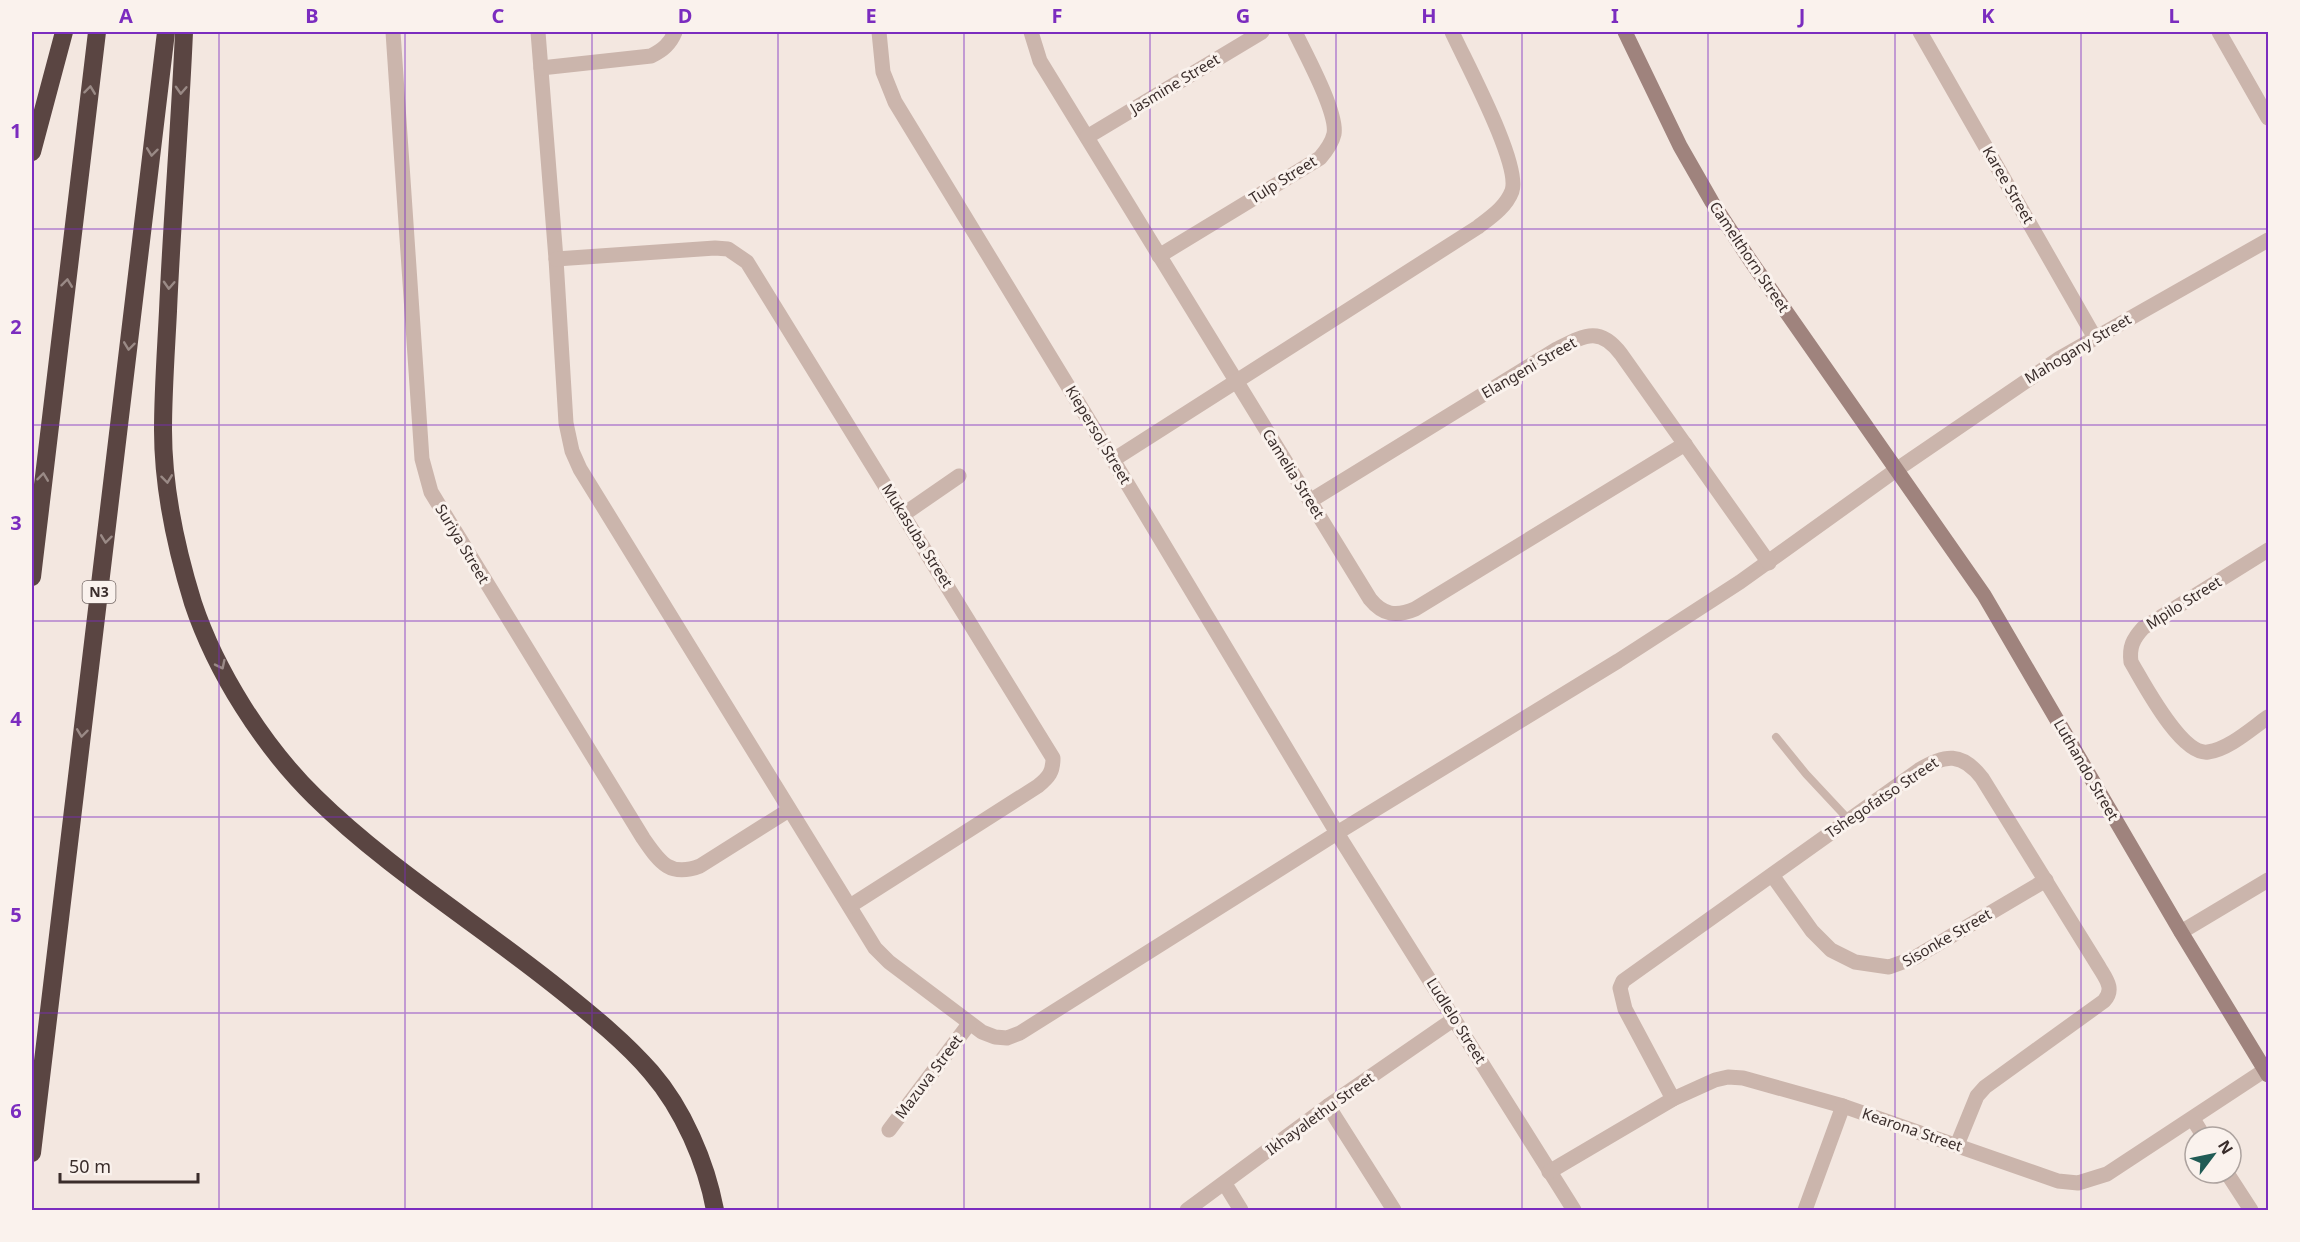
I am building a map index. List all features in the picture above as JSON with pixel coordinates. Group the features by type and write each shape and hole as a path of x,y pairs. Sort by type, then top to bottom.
{"highway":[{"path":"32,152 64,32"},
{"path":"32,577 97,32"},
{"name":"N3","path":"32,1153 166,32"},
{"path":"184,32 168,301 163,431 174,530 194,604 220,666 249,716 291,771 316,798 373,847 523,959 604,1025 651,1072 670,1097 685,1123 700,1160 715,1210"}],"street":[{"name":"Suriya Street","path":"393,32 422,459 431,492 643,838 655,856 666,866 677,871 688,871 700,866 789,810"},
{"name":"Mahogany Street","path":"538,32 566,423 572,451 580,470 869,939 882,955 969,1024 995,1037 1007,1038 1020,1033 1337,833 1618,661 1769,562 1896,470 2052,363 2268,240"},
{"path":"541,68 651,56 662,50 671,41 675,32"},
{"name":"Kiepersol Street","path":"879,32 883,72 895,102 1337,833"},
{"name":"Camelia Street","path":"1031,32 1040,61 1378,609 1390,614 1403,614 1436,597 1685,444"},
{"name":"Jasmine Street","path":"1087,136 1262,32"},
{"name":"Tulp Street","path":"1159,256 1320,158 1330,145 1335,132 1334,120 1295,32"},
{"path":"1113,460 1478,227 1506,202 1514,181 1509,158 1452,32"},
{"name":"Camelthorn Street","path":"1625,32 1680,146 1712,202 1896,470"},
{"name":"Karee Street","path":"1920,32 2095,338"},
{"path":"2219,32 2268,118"},
{"name":"Mukasuba Street","path":"556,259 715,248 728,249 747,262 1053,758 1050,777 1038,786 850,906"},
{"name":"Elangeni Street","path":"1310,501 1557,349 1585,336 1601,336 1615,346 1769,562"},
{"name":"Luthando Street","path":"1896,470 1984,595 2181,932 2267,1073"},
{"path":"904,514 959,476"},
{"name":"Mpilo Street","path":"2268,550 2143,628 2133,641 2130,651 2131,662 2170,724 2184,742 2192,747 2208,752 2219,748 2268,717"},
{"name":"Tshegofatso Street","path":"1672,1099 1625,1009 1620,988 1630,975 1934,761 1942,757 1956,759 1970,766 1982,778 2106,979 2110,993 2099,1004 1984,1087 1977,1096 1957,1145"},
{"name":"Ludlelo Street","path":"1337,833 1574,1210"},
{"name":"Sisonke Street","path":"1772,875 1812,931 1831,950 1855,962 1889,968 1914,958 2046,880"},
{"path":"2181,932 2268,880"},
{"name":"Ikhayalethu Street","path":"1187,1210 1328,1106 1454,1019"},
{"name":"Mazuva Street","path":"890,1130 969,1024"},
{"name":"Kearona Street","path":"1550,1172 1672,1099 1715,1080 1743,1077 1843,1106 2031,1173 2058,1181 2078,1183 2107,1174 2267,1073"},
{"path":"1328,1106 1395,1210"},
{"path":"1805,1210 1843,1106"},
{"path":"2193,1119 2197,1125"},
{"path":"1225,1184 1241,1210"},
{"path":"2235,1185 2251,1210"}],"lane":[{"path":"1776,736 1806,774 1849,820"}]}
